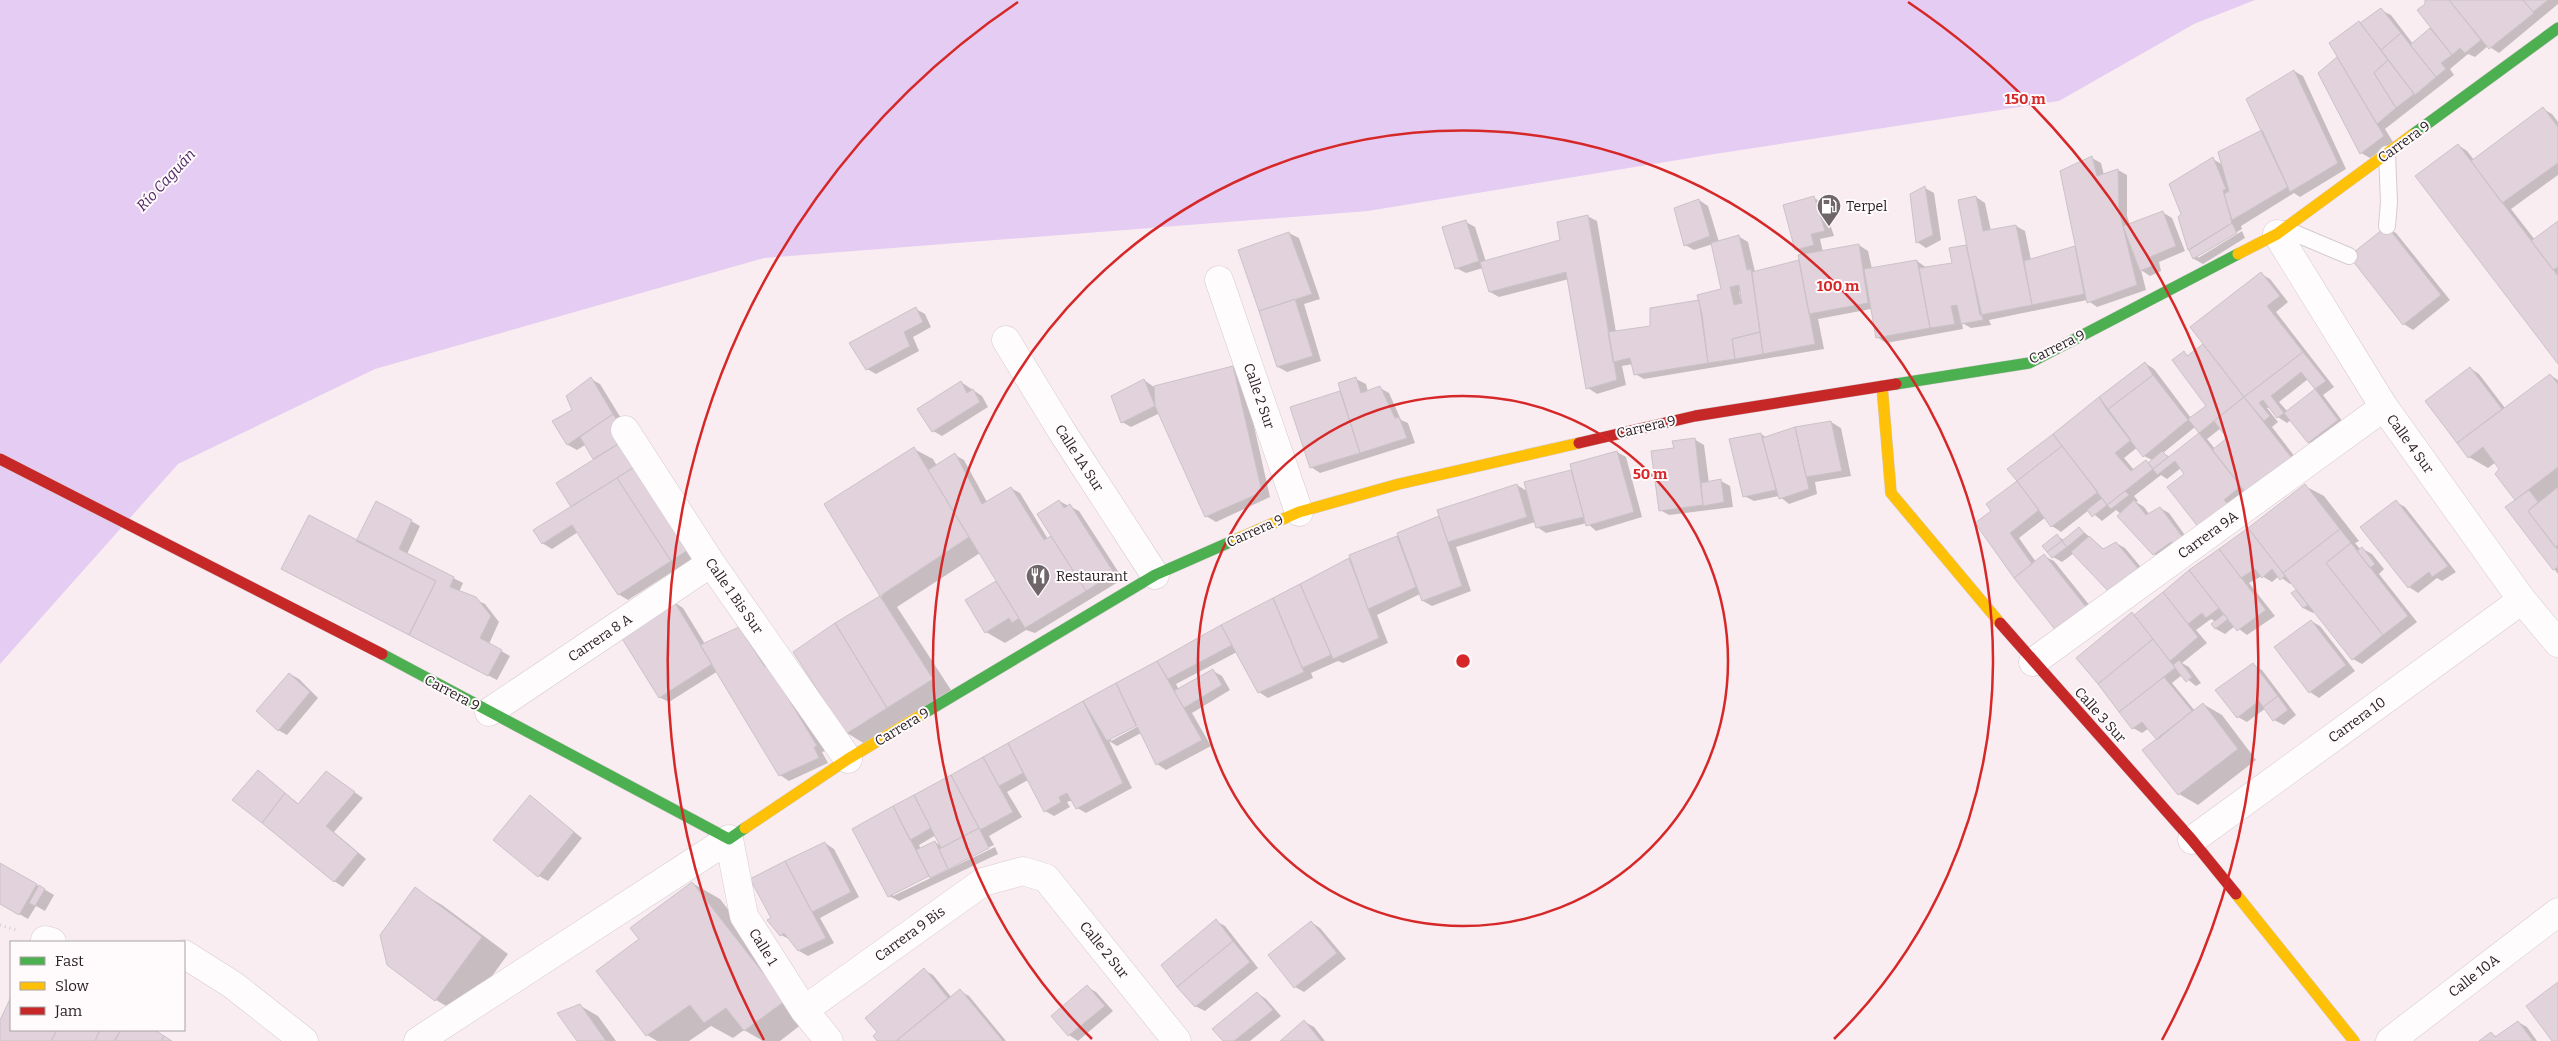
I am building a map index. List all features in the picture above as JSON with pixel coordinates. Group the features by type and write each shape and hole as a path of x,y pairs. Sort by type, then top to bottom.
{"main road":[{"name":"Carrera 9","path":"0,459 174,546 729,839 848,760 1155,575 1299,512 1399,484 1695,416 2029,363 2281,232 2558,28"},
{"name":"Calle 3 Sur","path":"1882,386 1891,493 2033,662 2192,840 2354,1041"}],"street":[{"name":"Calle 4 Sur","path":"2281,232 2384,407 2522,600 2558,643"},
{"name":"Calle 2 Sur","path":"1219,280 1299,512"},
{"name":"Calle 1A Sur","path":"1006,340 1061,430 1155,575"},
{"name":"Carrera 9A","path":"2033,662 2384,407"},
{"name":"Calle 1 Bis Sur","path":"625,430 711,563 848,760"},
{"name":"Carrera 8 A","path":"489,712 711,563"},
{"name":"Carrera 10","path":"2192,840 2522,600"},
{"name":"Calle 1","path":"729,839 744,916 804,1010 829,1041"},
{"name":"Carrera 9","path":"418,1041 729,839"},
{"name":"Calle 2 Sur","path":"1023,872 1046,878 1177,1041"},
{"name":"Carrera 9 Bis","path":"804,1010 983,882 1023,872"},
{"name":"Calle 10A","path":"2390,1041 2558,912"},
{"path":"185,955 233,986 304,1041"}],"lane":[{"path":"2387,154 2389,202 2387,226"},
{"path":"2281,232 2349,256"}],"water":[{"name":"Río Caguán","path":"0,0 2255,0 2194,24 2059,101 1708,155 1368,211 764,258 375,369 178,464 0,664"}],"building":[{"path":"2425,0 2449,0 2481,40 2465,53 2460,48 2452,55 2417,10 2425,4"},
{"path":"2449,0 2523,0 2534,13 2489,49"},
{"path":"2523,0 2548,0 2533,12"},
{"path":"2381,8 2401,33 2381,50 2360,23"},
{"path":"2359,21 2388,60 2374,73 2396,108 2377,124 2329,43"},
{"path":"2430,28 2452,55 2441,63 2446,69 2436,77 2410,45"},
{"path":"2401,33 2436,77 2415,95 2381,50"},
{"path":"2337,57 2384,136 2360,154 2318,73"},
{"path":"2388,60 2414,94 2396,108 2374,73"},
{"path":"2294,70 2338,163 2290,192 2246,99"},
{"path":"2543,107 2558,127 2558,163 2502,203 2471,161"},
{"path":"2262,130 2288,187 2232,220 2224,194 2229,191 2218,152"},
{"path":"2458,144 2558,276 2558,364 2415,176"},
{"path":"2092,156 2097,176 2118,169 2119,210 2137,285 2087,303 2060,171"},
{"path":"2213,157 2226,189 2223,190 2232,223 2188,250 2178,217 2181,214 2169,184"},
{"path":"1925,186 1933,235 1916,243 1910,194"},
{"path":"1814,196 1825,231 1811,234 1814,245 1795,250 1783,205"},
{"path":"1976,196 1983,231 2016,225 2032,305 1980,315 1958,200"},
{"path":"1699,199 1710,236 1684,246 1674,208"},
{"path":"2163,211 2176,246 2150,257 2152,266 2140,271 2123,226"},
{"path":"1588,215 1617,380 1586,389 1566,272 1489,292 1480,262 1560,240 1557,222"},
{"path":"1466,220 1479,261 1455,269 1442,227"},
{"path":"2558,221 2558,267 2553,270 2531,241"},
{"path":"2232,223 2237,233 2193,259 2189,250"},
{"path":"2387,226 2441,295 2403,325 2349,256"},
{"path":"1289,232 1312,294 1259,311 1238,250"},
{"path":"1739,235 1747,270 1751,269 1760,332 1732,339 1735,359 1708,363 1702,314 1697,295 1721,289 1711,243","holes":["1739,285 1742,303 1734,305 1730,287"]},
{"path":"1859,244 1868,303 1809,314 1798,255"},
{"path":"1966,245 1983,320 1961,324 1957,305 1951,306 1955,324 1930,328 1919,268 1952,263 1949,248"},
{"path":"2075,246 2084,294 2032,305 2024,261"},
{"path":"1799,260 1815,344 1763,354 1752,272"},
{"path":"1917,260 1930,328 1876,338 1864,269"},
{"path":"2261,272 2280,296 2267,306 2303,352 2244,397 2190,327"},
{"path":"1295,299 1313,356 1277,367 1259,311"},
{"path":"1699,300 1708,363 1634,375 1630,358 1613,362 1608,332 1650,326 1650,308"},
{"path":"916,307 923,322 904,332 910,346 866,370 849,343"},
{"path":"1760,332 1763,354 1735,359 1732,339"},
{"path":"2203,344 2244,397 2199,433 2188,419 2206,406 2172,360 2184,351 2187,356"},
{"path":"2303,352 2326,381 2315,389 2301,372 2271,396 2284,413 2277,418 2263,400 2259,403 2270,416 2264,421 2244,397"},
{"path":"2145,362 2153,375 2107,410 2099,397"},
{"path":"1233,366 1262,492 1205,517 1155,406 1154,386"},
{"path":"2470,367 2502,409 2457,443 2425,401"},
{"path":"2550,374 2558,384 2558,467 2515,500 2495,474 2499,469 2483,447 2468,458 2457,443"},
{"path":"2153,375 2188,420 2143,457 2107,410"},
{"path":"591,377 613,414 567,445 552,421 572,410 566,396"},
{"path":"1356,377 1361,393 1380,386 1395,418 1399,417 1407,438 1360,453 1338,383"},
{"path":"1144,379 1155,406 1121,423 1111,396"},
{"path":"961,381 967,393 973,389 980,402 932,432 917,409"},
{"path":"2315,389 2338,420 2308,443 2284,413"},
{"path":"1340,391 1360,453 1310,468 1290,407"},
{"path":"2099,397 2131,440 2115,453 2131,471 2146,460 2153,469 2107,505 2053,434"},
{"path":"2244,397 2291,457 2245,492 2212,450 2227,438 2214,421"},
{"path":"613,414 628,438 593,459 580,437"},
{"path":"1831,421 1842,471 1806,477 1795,427"},
{"path":"1795,427 1809,489 1779,499 1762,438"},
{"path":"1761,433 1776,490 1743,497 1729,439"},
{"path":"2199,433 2241,486 2224,500 2229,505 2199,528 2167,487 2184,474 2175,461 2157,475 2153,469"},
{"path":"2053,434 2062,446 2017,481 2007,469"},
{"path":"628,438 642,462 571,507 556,483"},
{"path":"1695,438 1703,505 1659,511 1651,451 1674,448 1672,441"},
{"path":"2062,446 2098,492 2051,527 2017,481"},
{"path":"914,447 969,537 880,596 824,504"},
{"path":"1617,451 1634,512 1586,526 1570,464"},
{"path":"2162,451 2168,457 2153,469 2148,463"},
{"path":"955,453 982,504 1011,487 1044,540 1051,536 1086,591 1025,628 928,470"},
{"path":"642,462 694,546 671,561 617,478"},
{"path":"1571,470 1584,517 1536,528 1524,482"},
{"path":"617,478 671,561 618,595 572,525 542,544 533,530"},
{"path":"1721,479 1724,502 1703,506 1701,483"},
{"path":"2017,481 2039,510 2010,533 2032,564 2014,578 1975,523 1991,511 1986,504"},
{"path":"1517,484 1527,517 1448,542 1437,510"},
{"path":"2305,484 2340,529 2283,573 2248,528"},
{"path":"2558,487 2558,545 2555,547 2528,511"},
{"path":"2529,490 2538,502 2528,511 2558,550 2558,567 2553,570 2505,507"},
{"path":"2125,491 2129,495 2111,509 2107,505"},
{"path":"2102,498 2107,505 2092,517 2087,510"},
{"path":"1059,500 1064,508 1070,504 1114,573 1086,591 1037,514"},
{"path":"2134,500 2146,515 2160,507 2184,539 2174,546 2171,542 2153,555 2117,516"},
{"path":"2396,500 2448,566 2432,577 2429,572 2408,588 2360,527"},
{"path":"376,501 412,520 399,549 454,577 450,587 476,597 491,616 480,638 502,650 488,676 409,635 436,581 356,541"},
{"path":"309,515 436,581 409,635 281,569"},
{"path":"1439,516 1462,586 1422,601 1397,533"},
{"path":"2079,527 2084,533 2067,547 2062,541"},
{"path":"2248,528 2285,576 2280,580 2272,569 2262,578 2255,569 2241,578 2219,549"},
{"path":"2340,529 2351,543 2326,563 2383,635 2352,660 2283,573"},
{"path":"2057,534 2062,541 2047,552 2042,546"},
{"path":"1397,536 1416,587 1368,609 1349,555"},
{"path":"2089,536 2103,549 2116,542 2141,572 2127,583 2123,579 2108,591 2071,552"},
{"path":"2062,541 2067,547 2052,558 2047,552"},
{"path":"2351,543 2408,616 2383,635 2326,563"},
{"path":"2362,547 2375,564 2370,568 2357,551"},
{"path":"2219,549 2266,610 2237,631 2189,570"},
{"path":"2044,554 2090,612 2057,632 2014,578"},
{"path":"1349,558 1379,638 1333,659 1300,584"},
{"path":"2189,570 2219,608 2206,618 2202,613 2188,624 2163,592"},
{"path":"996,581 1019,618 1012,623 1009,618 985,633 965,600"},
{"path":"1300,584 1331,655 1302,668 1273,598"},
{"path":"2296,590 2308,605 2303,608 2291,593"},
{"path":"2163,592 2198,637 2170,661 2134,615"},
{"path":"880,596 933,679 887,708 835,623"},
{"path":"1273,598 1304,672 1258,693 1221,625"},
{"path":"674,601 712,664 659,698 621,637"},
{"path":"2132,612 2153,639 2098,684 2076,658"},
{"path":"2224,614 2228,619 2215,629 2211,624"},
{"path":"2311,620 2346,665 2309,693 2274,647"},
{"path":"835,623 887,708 846,734 793,652"},
{"path":"1221,625 1232,645 1168,679 1157,661"},
{"path":"739,627 765,667 768,665 817,746 814,747 819,758 779,776 700,645"},
{"path":"2153,639 2175,668 2119,712 2098,684"},
{"path":"2179,660 2192,677 2186,682 2173,665"},
{"path":"1157,661 1202,740 1156,765 1116,683"},
{"path":"2253,663 2278,696 2263,707 2259,701 2237,718 2215,690"},
{"path":"1213,669 1222,685 1184,708 1174,691"},
{"path":"289,673 310,692 278,731 256,711"},
{"path":"2164,677 2192,711 2157,740 2142,722 2132,729 2119,712"},
{"path":"1116,683 1136,726 1107,741 1083,701"},
{"path":"2278,696 2288,710 2273,721 2263,707"},
{"path":"1083,701 1123,783 1076,809 1067,793 1059,797 1061,802 1044,812 1008,743"},
{"path":"2203,703 2238,749 2178,795 2142,750"},
{"path":"1008,743 1023,773 999,786 983,757"},
{"path":"983,757 1013,812 980,830 951,775"},
{"path":"258,770 285,793 262,823 232,800"},
{"path":"326,771 355,792 326,826 358,853 334,882 262,823 285,793 298,804"},
{"path":"951,775 979,828 941,848 914,795"},
{"path":"530,795 574,832 538,877 493,840"},
{"path":"914,795 931,828 910,840 893,806"},
{"path":"893,806 929,876 888,897 852,829"},
{"path":"979,828 989,848 948,869 939,849"},
{"path":"935,841 948,869 930,878 916,850"},
{"path":"825,842 851,892 812,912 785,861"},
{"path":"785,861 826,938 798,951 784,933 780,936 767,920 771,918 750,879"},
{"path":"0,863 37,884 19,915 0,904"},
{"path":"692,882 785,1001 744,1031 726,1008 704,1023 690,1005 646,1036 596,971 639,939 630,928"},
{"path":"39,885 45,889 35,906 29,903"},
{"path":"415,887 482,937 435,1001 387,965 380,935"},
{"path":"1216,919 1233,941 1177,987 1161,965"},
{"path":"1311,921 1337,953 1294,988 1268,955"},
{"path":"1233,941 1250,962 1195,1007 1177,987"},
{"path":"924,968 948,998 896,1041 877,1041 873,1036 877,1032 865,1018"},
{"path":"2558,982 2558,1041 2552,1041 2526,1006"},
{"path":"1087,985 1105,1006 1068,1036 1051,1016"},
{"path":"960,989 1003,1041 896,1041"},
{"path":"1257,992 1273,1010 1234,1041 1223,1041 1212,1029"},
{"path":"10,999 10,1031 56,1031 51,1041 0,1041 0,1020"},
{"path":"580,1004 606,1041 577,1041 557,1013"},
{"path":"1304,1020 1321,1041 1280,1041"},
{"path":"2518,1021 2533,1041 2479,1041 2491,1032 2495,1037"},
{"path":"56,1031 100,1031 95,1041 51,1041"},
{"path":"100,1031 120,1031 114,1041 95,1041"},
{"path":"120,1031 156,1031 164,1036 161,1041 115,1041"},
{"path":"164,1036 172,1041 161,1041"}],"traffic: fast":[{"path":"2412,135 2558,28"},
{"path":"1896,384 2029,363 2238,254"},
{"path":"921,715 1155,575 1237,539"},
{"path":"382,654 729,839 745,828"}],"traffic: slow":[{"path":"2238,254 2277,234 2412,135"},
{"path":"1882,386 1891,493 2000,623"},
{"path":"1237,539 1299,512 1399,484 1579,443"},
{"path":"745,828 848,759 921,715"},
{"path":"2236,894 2354,1041"}],"traffic: jam":[{"path":"1579,443 1695,416 1896,384"},
{"path":"0,459 382,654"},
{"path":"2000,623 2192,840 2236,894"}],"place":[{"name":"Terpel","path":"1829,227"},
{"name":"Restaurant","path":"1038,597"}]}
